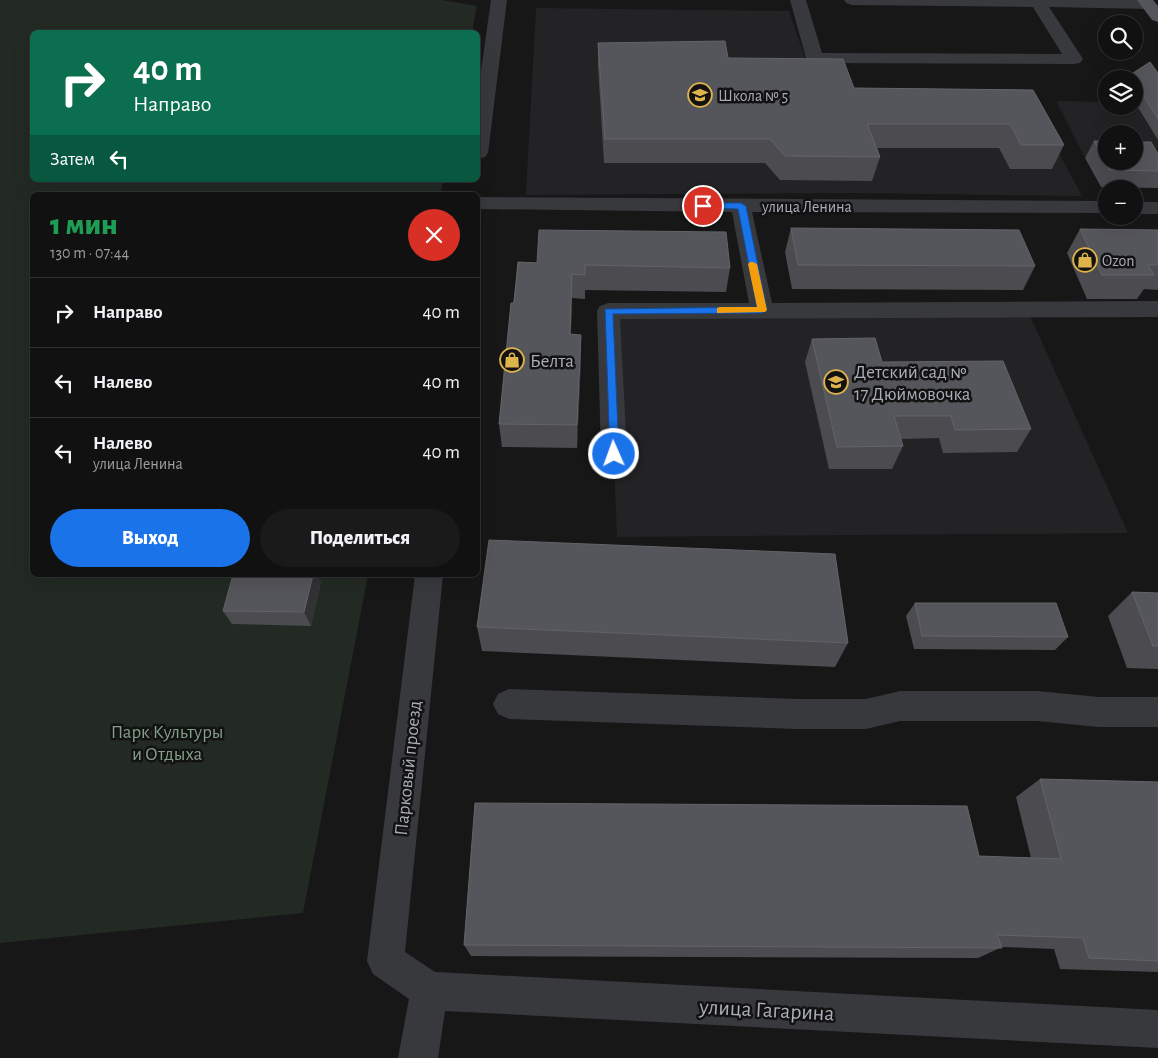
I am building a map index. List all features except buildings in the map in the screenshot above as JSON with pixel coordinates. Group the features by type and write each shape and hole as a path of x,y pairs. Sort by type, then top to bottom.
{"street":[{"path":"480,138 499,0"},
{"path":"798,0 815,58 1074,59 1038,3"},
{"path":"852,0 1150,7"},
{"name":"улица Ленина","path":"480,195 741,206 1098,208"},
{"path":"741,206 762,310"},
{"path":"1143,208 1158,208"},
{"path":"614,454 608,311 1158,309"},
{"name":"Парковый проезд","path":"429,577 386,961 429,991"},
{"path":"509,704 797,714 866,714 900,706 1037,706 1099,712 1158,712"},
{"path":"418,1058 429,991"},
{"name":"улица Гагарина","path":"429,991 1158,1029"}],"shaded area":[{"name":"Школа № 5","path":"536,8 789,11 811,75 843,82 896,108 1035,108 1082,196 852,193 526,195"},
{"path":"1056,101 1098,102 1098,115 1142,115 1158,140 1158,157 1143,157 1143,125 1098,125 1098,156 1084,156"},
{"name":"Детский сад № 17 Дюймовочка","path":"1026,307 1128,533 617,537 608,311"}],"green space":[{"name":"Парк Культуры и Отдыха","path":"0,0 442,0 477,6 472,30 30,30 30,182 443,182 441,192 30,192 30,577 368,577 303,913 0,943"}],"slow traffic":[{"path":"720,310 762,310 753,264"}],"place":[{"name":"Школа № 5","path":"700,95"},
{"name":"Ozon","path":"1085,260"},
{"name":"Белта","path":"512,360"},
{"name":"Детский сад № 17 Дюймовочка","path":"836,382"}],"route":[{"path":"614,454 608,311 762,310 741,206 703,206"}]}
